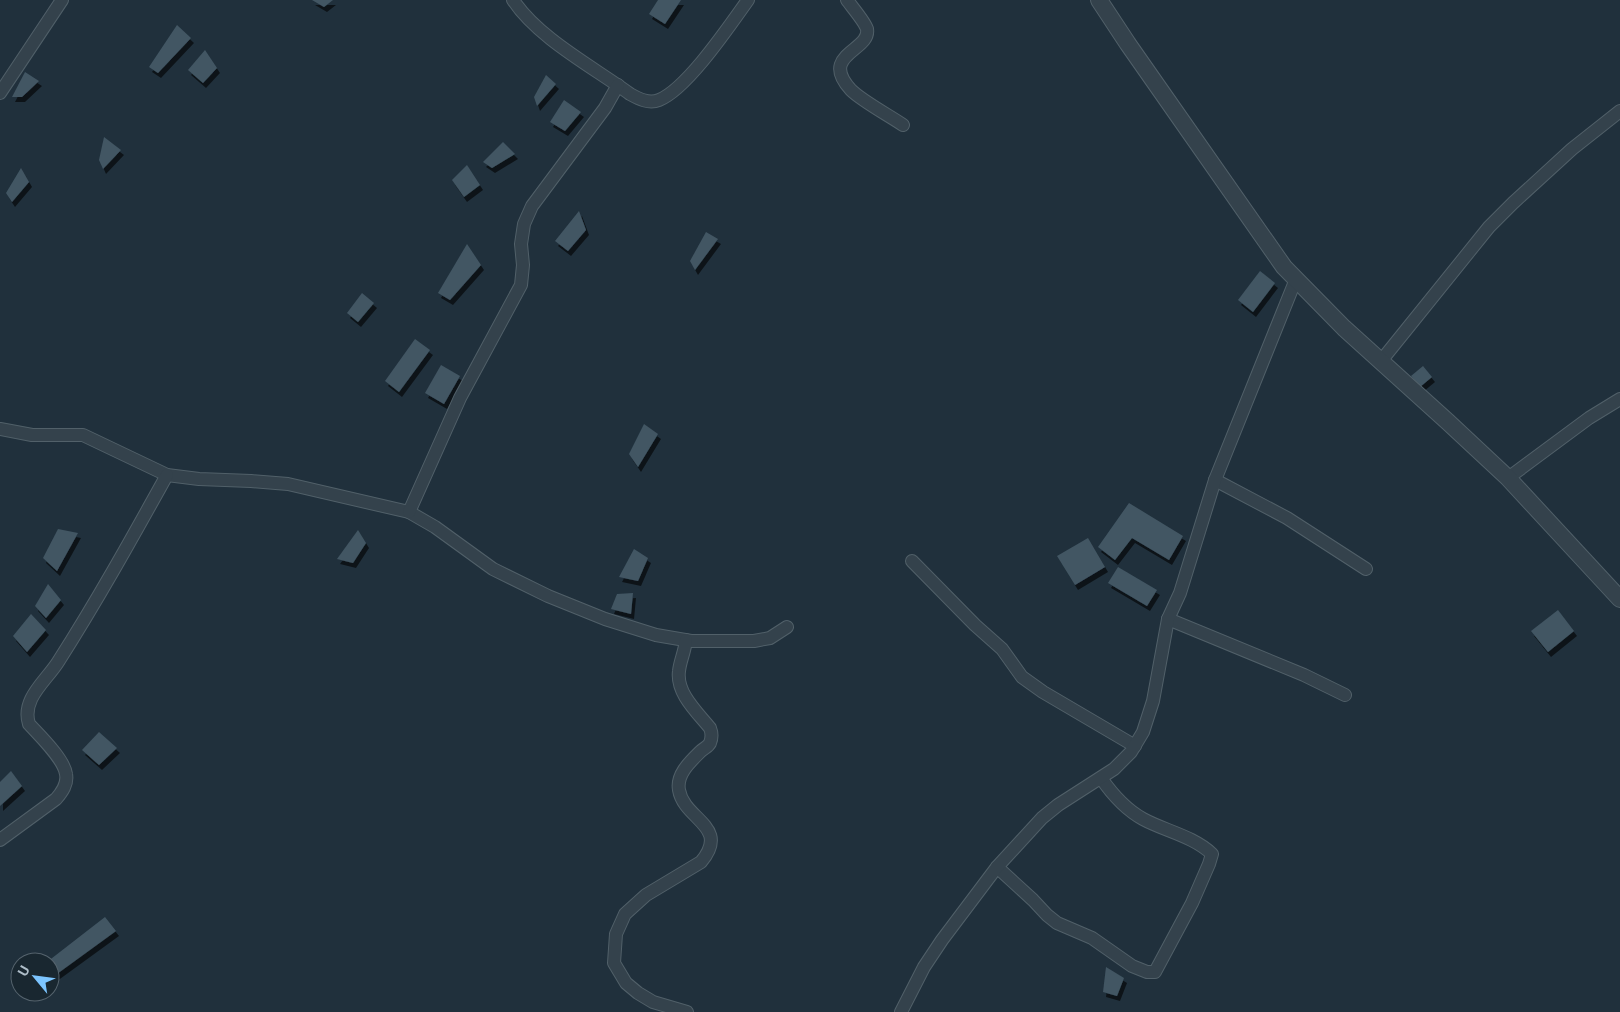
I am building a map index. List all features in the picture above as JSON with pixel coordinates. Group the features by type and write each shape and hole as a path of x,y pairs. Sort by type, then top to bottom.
{"street":[{"path":"0,92 62,0"},
{"path":"513,0 520,10 551,39 642,101 658,100 676,89 694,70 748,0"},
{"path":"847,0 867,28 863,42 846,55 842,63 841,71 845,80 852,90 903,125"},
{"path":"1099,0 1278,259 1344,328 1508,478 1620,599"},
{"path":"408,512 460,398 521,285 523,265 521,244 524,224 532,206 605,108 618,85"},
{"path":"1381,361 1489,227 1513,202 1572,149 1620,110"},
{"path":"901,1012 933,953 997,867 1042,818 1058,805 1114,769 1131,752 1143,732 1153,701 1168,619 1180,594 1215,480 1296,279"},
{"path":"1508,478 1589,418 1620,399"},
{"path":"0,429 32,435 84,435 168,475 199,479 288,484 408,512 435,526 494,569 548,596 605,619 656,635 686,640 754,641 770,638 787,627"},
{"path":"0,840 56,799 62,792 67,776 63,765 29,724 26,716 28,706 33,696 55,668 91,611 168,475"},
{"path":"1215,480 1287,518 1366,569"},
{"path":"912,561 975,625 1002,649 1022,677 1043,692 1135,746"},
{"path":"1168,619 1279,664 1345,695"},
{"path":"686,640 679,668 678,682 682,691 710,728 712,735 710,744 685,768 679,779 679,790 684,802 704,825 712,838 711,845 707,855 701,862 646,895 625,914 616,934 614,963 626,983 638,993 653,1002 687,1012"},
{"path":"997,867 1057,923 1092,938 1132,966 1148,972 1155,972 1161,964 1192,903 1210,864 1212,854 1179,834 1142,818 1121,803 1101,778"}],"building":[{"path":"312,0 333,0 324,7"},
{"path":"658,0 681,0 665,24 649,14"},
{"path":"177,25 191,38 158,73 149,67"},
{"path":"205,50 217,68 203,83 188,70"},
{"path":"25,72 39,81 22,97 12,97"},
{"path":"546,75 556,84 537,106 534,97"},
{"path":"564,100 581,112 565,131 550,122"},
{"path":"104,137 121,150 103,169 99,160"},
{"path":"503,142 515,154 492,168 483,162"},
{"path":"467,165 480,185 464,197 452,180"},
{"path":"21,168 29,182 12,202 6,193"},
{"path":"579,211 586,230 568,251 555,241"},
{"path":"706,232 718,239 695,270 690,261"},
{"path":"467,244 481,265 450,300 438,293"},
{"path":"1260,271 1275,283 1253,312 1238,300"},
{"path":"362,293 374,303 358,322 347,313"},
{"path":"415,339 430,350 399,392 385,381"},
{"path":"441,365 460,376 444,404 425,393"},
{"path":"1423,366 1432,377 1420,387 1411,376"},
{"path":"644,424 658,434 638,467 629,454"},
{"path":"1129,503 1183,536 1169,560 1132,538 1115,560 1098,547"},
{"path":"58,529 78,533 57,571 43,558"},
{"path":"358,530 366,543 353,563 337,559"},
{"path":"1088,538 1105,567 1075,585 1057,556"},
{"path":"634,549 648,558 638,581 619,577"},
{"path":"1118,567 1157,590 1147,606 1108,583"},
{"path":"48,584 61,600 46,618 35,606"},
{"path":"633,593 631,614 611,609 617,594"},
{"path":"1558,610 1574,631 1548,652 1531,631"},
{"path":"31,614 46,630 27,652 13,636"},
{"path":"99,732 117,748 99,765 82,750"},
{"path":"11,771 22,786 0,806 0,782"},
{"path":"105,917 116,931 60,972 60,952"},
{"path":"1106,967 1124,978 1117,996 1103,992"}]}
